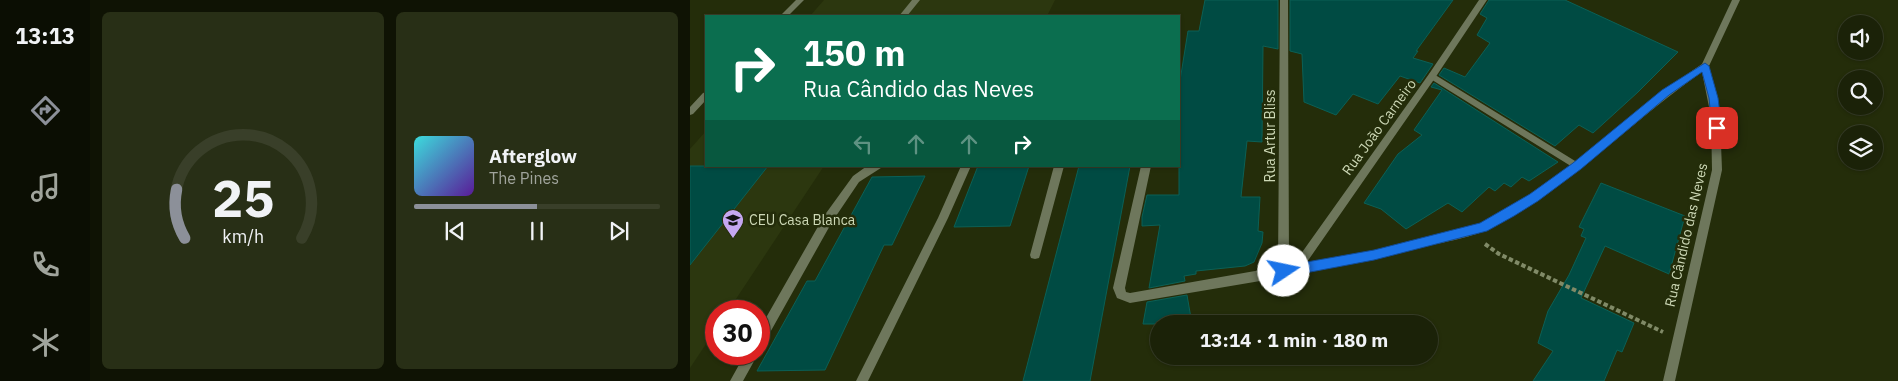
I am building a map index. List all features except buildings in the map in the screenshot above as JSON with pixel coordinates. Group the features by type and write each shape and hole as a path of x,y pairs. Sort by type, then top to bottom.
{"street":[{"path":"785,15 800,0"},
{"path":"904,15 916,0"},
{"name":"Rua Artur Bliss","path":"1284,0 1284,271"},
{"name":"Rua João Carneiro","path":"1296,269 1432,76 1483,0"},
{"path":"1146,167 1119,288 1121,295 1130,298 1374,255 1483,227 1526,203 1577,166 1666,93 1705,66 1736,0"},
{"name":"Rua Cândido das Neves","path":"1669,381 1717,170 1718,144 1714,98 1705,66"},
{"path":"1432,76 1577,166"},
{"path":"690,112 705,96"},
{"path":"770,322 828,219 856,179 876,167"},
{"path":"862,381 943,218 966,167"},
{"path":"1034,255 1059,167"},
{"path":"736,381 745,365"}],"path":[{"path":"1499,254 1654,329"}],"shaded area":[{"path":"824,0 1055,0 1048,15 811,15"},
{"name":"CEU Casa Blanca","path":"705,132 705,167 823,167 735,300 705,300 705,346 690,368 690,149"}],"place":[{"name":"CEU Casa Blanca","path":"733,239"}],"route":[{"path":"1284,271 1374,255 1483,227 1534,198 1577,166 1666,93 1705,66 1714,98 1717,128"}]}
